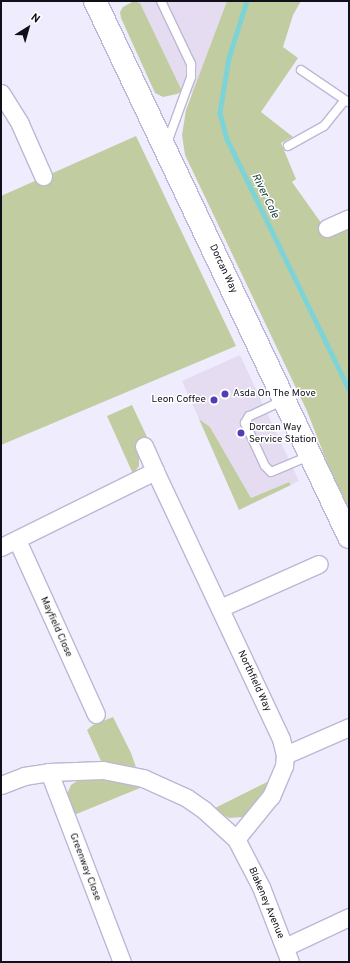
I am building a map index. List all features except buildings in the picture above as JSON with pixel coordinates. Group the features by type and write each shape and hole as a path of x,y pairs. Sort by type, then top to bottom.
{"main road":[{"name":"Dorcan Way","path":"95,1 286,400 349,537"}],"street":[{"path":"1,94 20,124 43,176"},
{"path":"327,228 349,218"},
{"name":"Northfield Way","path":"144,446 281,739 285,755 284,766 271,796 236,839"},
{"path":"1,547 155,471"},
{"name":"Mayfield Close","path":"17,540 96,714"},
{"path":"220,608 319,564"},
{"path":"285,755 349,727"},
{"name":"Blakeney Avenue","path":"1,785 24,776 49,772 103,770 143,778 168,788 193,802 222,825 236,839 261,887 287,955"},
{"name":"Greenway Close","path":"49,772 122,962"},
{"path":"287,955 349,917"}],"lane":[{"path":"161,1 191,64 191,77 165,147"},
{"path":"288,146 324,126 347,101 301,70"},
{"path":"286,400 246,420 265,466 271,472 275,472 311,455"}],"shaded area":[{"path":"139,1 227,1 193,94 182,91"},
{"path":"240,355 299,481 291,485 289,482 251,498 210,427 199,419 182,381"}],"green space":[{"path":"134,1 140,3 182,91 177,94 163,97 155,93 121,18 120,12 123,7"},
{"path":"227,1 301,1 293,15 283,47 298,58 261,112 293,137 281,143 296,179 292,182 329,234 341,228 349,230 349,519 307,411 185,155 182,135 186,110"},
{"path":"136,136 236,346 1,445 1,196"},
{"path":"132,405 149,441 139,454 139,466 133,474 107,416"},
{"path":"199,419 210,427 251,498 289,482 291,485 239,510"},
{"path":"113,717 131,753 136,767 101,761 87,730 93,725"},
{"path":"91,777 139,785 140,788 74,815 67,794 71,785 80,779"},
{"path":"271,780 262,797 243,817 229,818 213,809"}],"waterway":[{"name":"River Cole","path":"247,1 229,58 220,113 227,139 349,389"}],"place":[{"name":"Asda On The Move","path":"225,394"},
{"name":"Leon Coffee","path":"214,400"},
{"name":"Dorcan Way Service Station","path":"241,433"}]}
